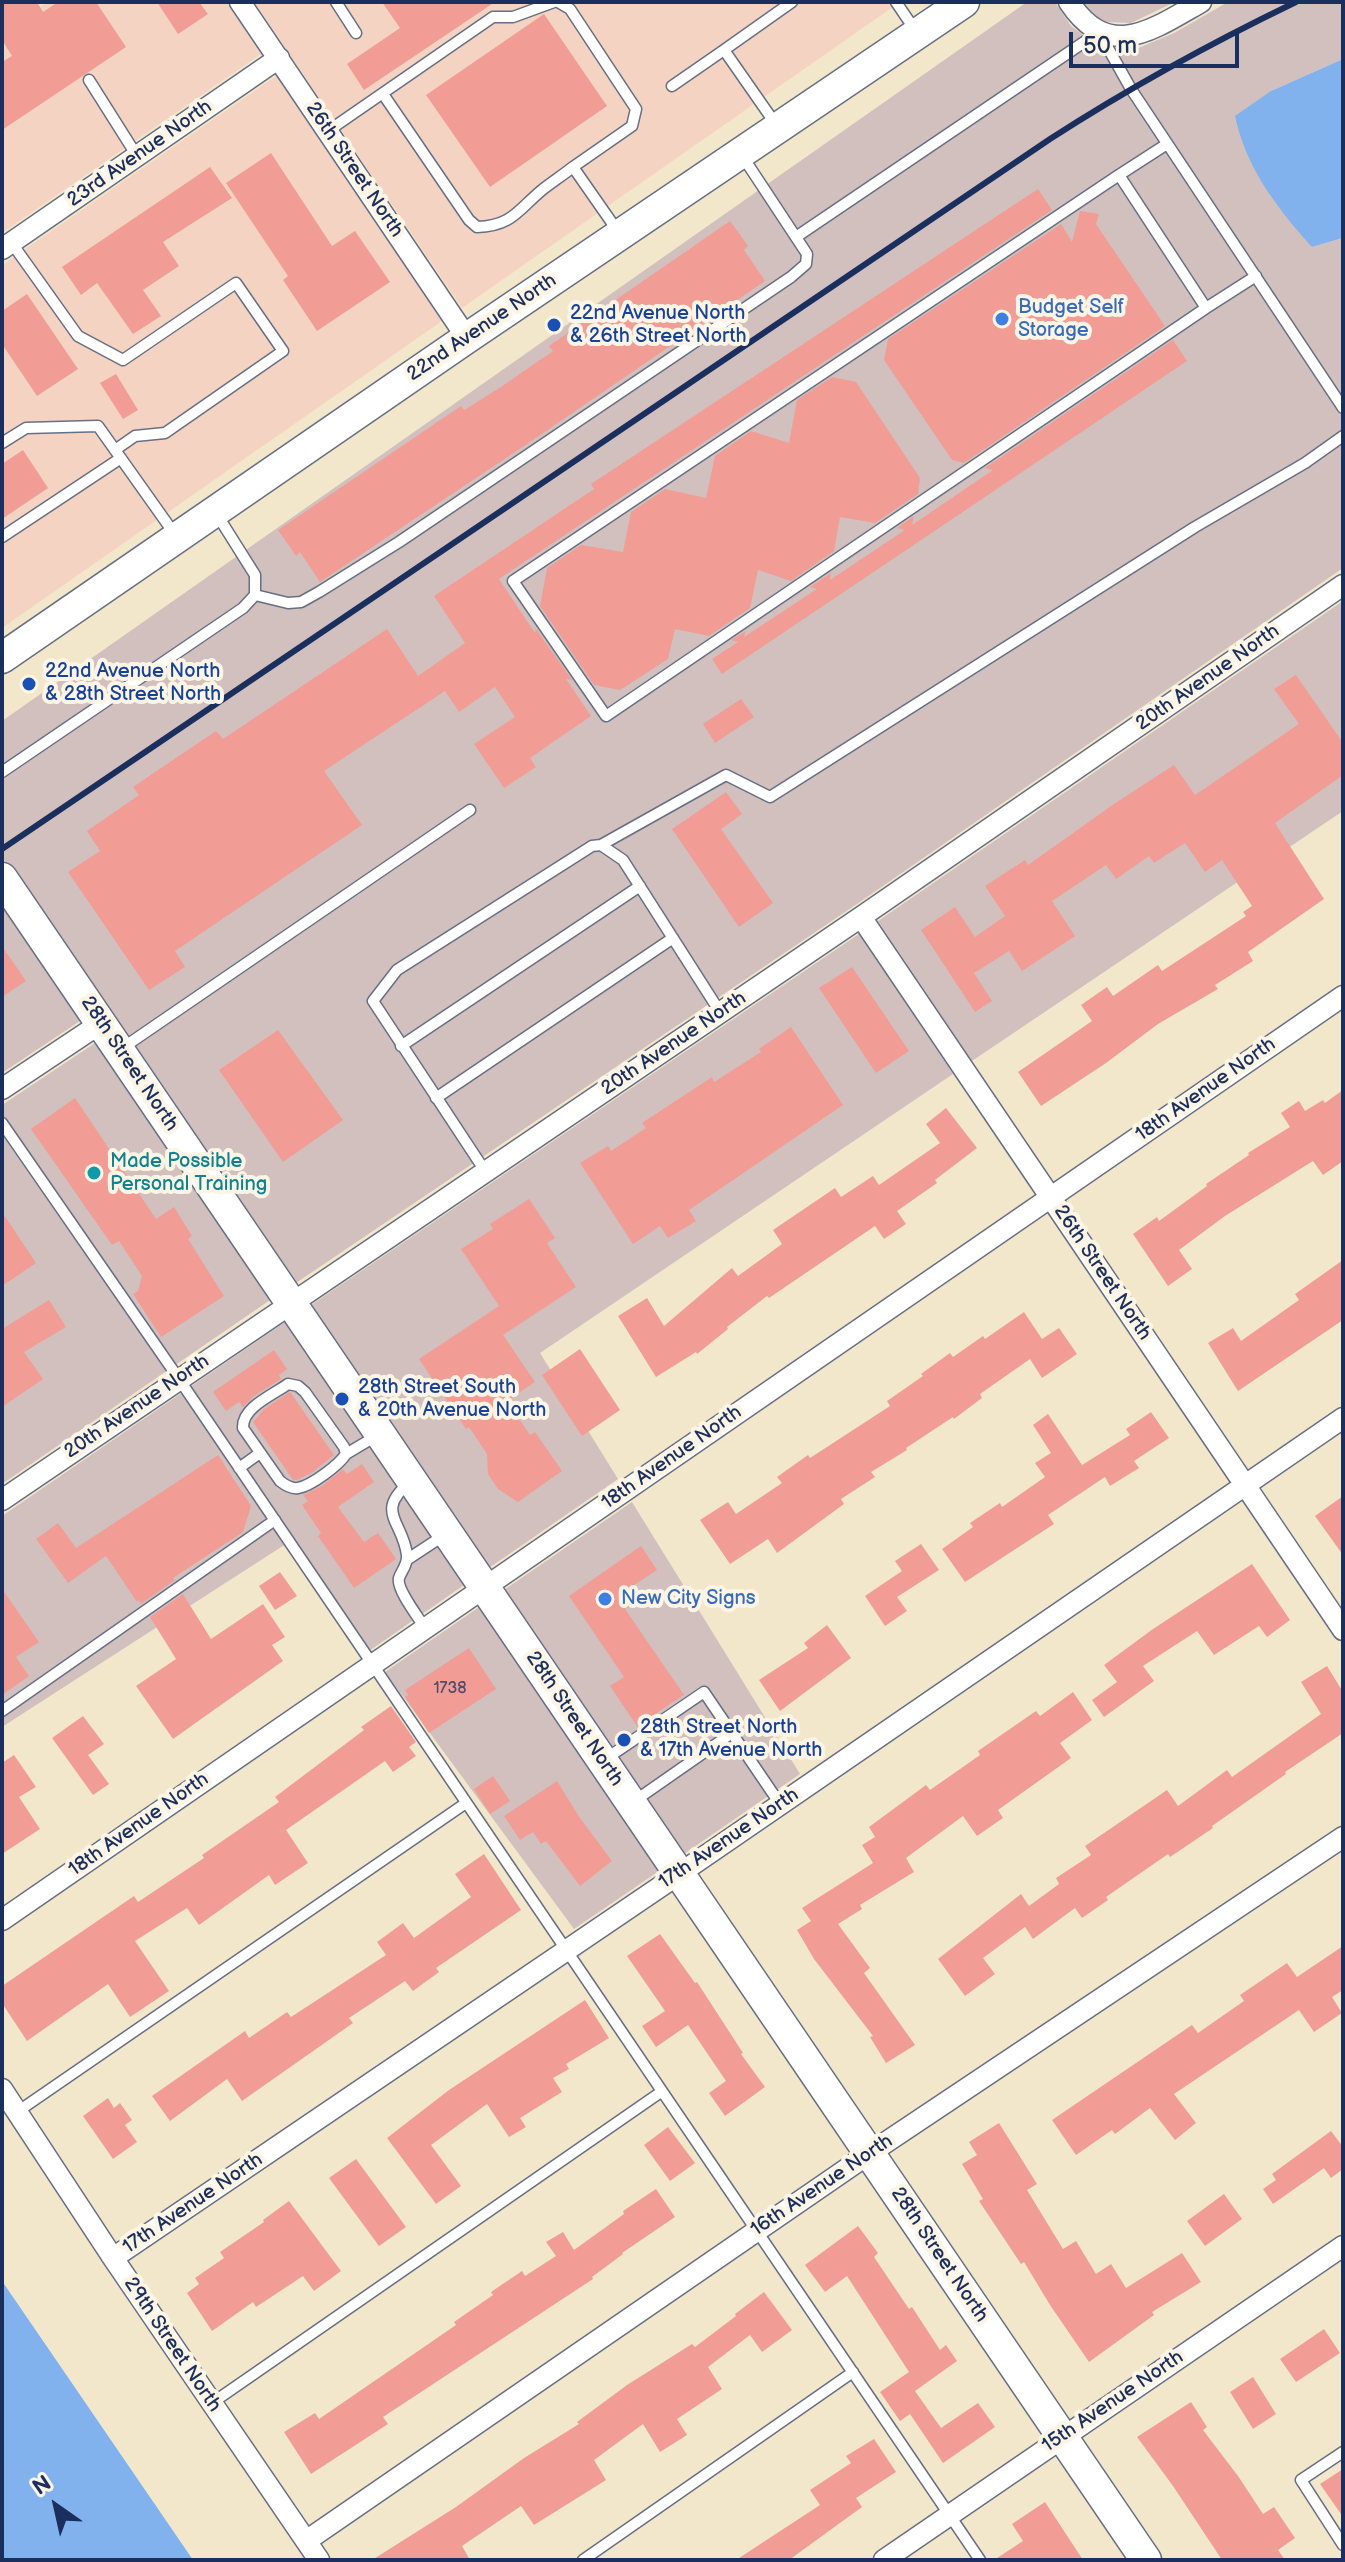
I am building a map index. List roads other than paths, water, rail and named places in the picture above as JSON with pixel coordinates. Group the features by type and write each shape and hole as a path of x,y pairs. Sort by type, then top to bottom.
{"street":[{"name":"26th Street North","path":"240,2 467,338"},
{"name":"22nd Avenue North","path":"2,658 467,338 964,2"},
{"path":"1069,2 1080,19 1104,35 1135,36 1201,2"},
{"name":"23rd Avenue North","path":"7,246 279,58"},
{"name":"20th Avenue North","path":"2,1500 861,917 1343,585"},
{"name":"28th Street North","path":"2,878 1146,2560"},
{"name":"26th Street North","path":"861,917 1343,1630"},
{"name":"18th Avenue North","path":"2,1920 1343,996"},
{"path":"2,1089 101,1023"},
{"name":"17th Avenue North","path":"113,2258 1343,1418"},
{"name":"16th Avenue North","path":"306,2541 870,2153 1343,1837"},
{"name":"29th Street North","path":"2,2089 319,2560"},
{"name":"15th Avenue North","path":"884,2560 1343,2246"}],"lane":[{"path":"336,2 356,33"},
{"path":"328,131 493,17 513,17 556,2 570,9 636,109 632,126 541,191 516,216 502,223 477,227 469,220 383,94"},
{"path":"672,86 792,2"},
{"path":"896,2 917,33"},
{"path":"796,237 1099,32 1131,89 1343,408"},
{"path":"724,50 778,128"},
{"path":"89,80 137,156"},
{"path":"1167,144 513,581 606,716 1256,276"},
{"path":"255,595 288,603 301,602 399,542 806,264 807,254 740,153"},
{"path":"573,167 620,234"},
{"path":"1119,175 1206,308"},
{"path":"2,537 118,454 135,436 165,433 283,351 236,283 123,360 78,336 7,246"},
{"path":"2,443 26,428 98,426 177,537"},
{"path":"485,1171 373,1001 397,970 592,846 601,845 726,775 770,797 1195,527 1305,463 1343,436"},
{"path":"2,772 243,608 255,595 255,575 215,511"},
{"path":"119,1051 470,810"},
{"path":"601,845 623,860 720,1012"},
{"path":"401,1046 640,886"},
{"path":"436,1098 673,938"},
{"path":"2,1123 980,2560"},
{"path":"346,1454 344,1447 298,1386 288,1384 248,1412 243,1419 243,1428 280,1481 288,1487 297,1488 308,1485 341,1462 346,1454 379,1433"},
{"path":"239,1468 260,1453"},
{"path":"408,1559 391,1512 400,1490 411,1481"},
{"path":"2,1711 275,1520"},
{"path":"425,1628 398,1580 408,1559 447,1533"},
{"path":"603,1762 704,1692 780,1804"},
{"path":"631,1803 732,1733"},
{"path":"17,2112 466,1803"},
{"path":"212,2403 661,2092"},
{"path":"583,2560 853,2372"},
{"path":"1343,2452 1301,2480 1343,2545"}],"water":[{"path":"1343,59 1343,238 1312,247 1264,186 1247,153 1235,116 1271,91"},
{"path":"2,2281 193,2560 2,2560"}],"railway":[{"path":"2,849 1050,139 1171,67 1296,2"}],"place":[{"name":"Budget Self Storage","path":"1002,319"},
{"name":"22nd Avenue North & 26th Street North","path":"554,325"},
{"name":"22nd Avenue North & 28th Street North","path":"29,684"},
{"name":"Made Possible Personal Training","path":"94,1173"},
{"name":"28th Street South & 20th Avenue North","path":"342,1399"},
{"name":"New City Signs","path":"605,1599"},
{"name":"28th Street North & 17th Avenue North","path":"624,1740"}]}
